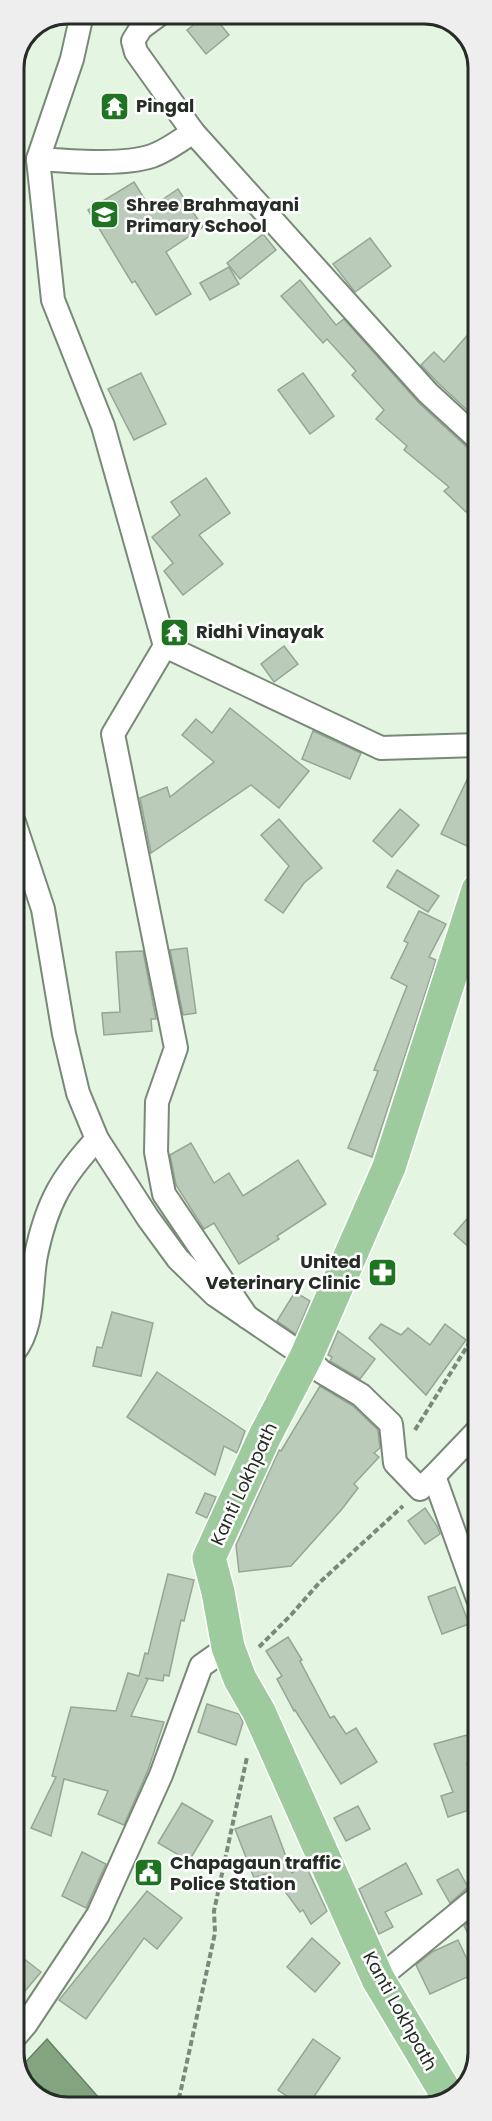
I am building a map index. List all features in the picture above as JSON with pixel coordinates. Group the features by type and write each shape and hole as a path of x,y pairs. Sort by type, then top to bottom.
{"main road":[{"name":"Kanti Lokhpath","path":"445,2092 378,1979 259,1712 240,1679 228,1647 209,1558 264,1438 306,1357 389,1167 468,921"}],"street":[{"path":"80,24 72,59 38,159 53,300 103,426 165,646 113,734 176,1048 157,1102 156,1152 164,1194 247,1317"},
{"path":"146,24 133,41 136,52 193,132 428,393 468,430"},
{"path":"38,159 91,162 143,158 166,149 193,132"},
{"path":"165,646 381,748 468,745"},
{"path":"24,852 43,909 64,1034 78,1093 98,1138 148,1218 178,1259 215,1295 306,1357 322,1372 362,1395 391,1424 395,1462 427,1483 468,1576"},
{"path":"24,1337 36,1256 45,1220 62,1180 98,1138"},
{"path":"427,1483 468,1440"},
{"path":"24,2026 98,1915 161,1775 201,1666 228,1647"},
{"path":"378,1979 468,1905"}],"path":[{"path":"395,1462 468,1345"},
{"path":"240,1679 250,1655 291,1615 319,1582 427,1483"},
{"path":"179,2097 215,1933 214,1911 248,1754"}],"shaded area":[{"path":"47,2039 98,2097 65,2097 51,2094 35,2082 25,2062"}],"building":[{"path":"194,24 220,24 229,35 206,54 187,30"},
{"path":"134,182 150,208 178,189 203,227 166,252 191,294 156,315 135,281 132,283 88,210"},
{"path":"263,234 276,250 240,279 227,263"},
{"path":"370,238 391,266 355,292 333,264"},
{"path":"229,267 239,284 210,300 200,283"},
{"path":"300,280 336,325 344,319 419,403 468,448 468,510 466,512 444,491 449,487 404,450 407,446 376,419 384,410 352,375 356,371 327,339 323,343 281,296"},
{"path":"468,334 468,411 421,365 434,352 444,362"},
{"path":"141,373 166,424 134,440 108,389"},
{"path":"303,373 334,416 310,434 278,390"},
{"path":"206,478 230,513 199,535 223,564 183,595 164,571 173,563 152,537 180,515 171,502"},
{"path":"284,646 298,664 274,682 261,664"},
{"path":"230,708 309,771 279,808 251,785 151,853 140,798 167,787 170,797 214,762 182,735 196,719 212,733"},
{"path":"313,731 361,753 350,779 302,759"},
{"path":"468,778 468,846 441,834"},
{"path":"400,809 419,825 392,857 373,841"},
{"path":"279,819 322,868 304,883 283,913 265,900 289,866 261,835"},
{"path":"397,870 439,896 428,912 387,887"},
{"path":"419,911 446,924 429,957 436,960 372,1157 348,1148 378,1071 374,1070 407,986 391,978 408,943 404,941"},
{"path":"187,948 196,1013 183,1015 170,950"},
{"path":"143,951 156,1019 151,1019 152,1031 104,1035 102,1013 120,1012 116,952"},
{"path":"191,1143 214,1183 229,1173 243,1196 298,1160 326,1204 277,1236 279,1239 239,1264 214,1223 204,1229 176,1185 170,1155"},
{"path":"468,1218 468,1246 454,1234"},
{"path":"295,1292 310,1301 296,1334 277,1321"},
{"path":"112,1312 153,1323 141,1376 93,1366 97,1347 102,1348"},
{"path":"381,1324 401,1335 408,1328 430,1345 445,1324 466,1340 426,1395 369,1338"},
{"path":"338,1331 375,1359 360,1379 330,1361 332,1357 328,1355"},
{"path":"157,1372 245,1431 237,1453 224,1446 215,1475 127,1417"},
{"path":"320,1386 353,1406 378,1430 380,1448 374,1453 379,1457 354,1484 358,1488 342,1509 291,1566 239,1572 236,1545 279,1450 281,1451"},
{"path":"205,1493 216,1497 207,1518 196,1513"},
{"path":"425,1508 440,1534 425,1544 408,1521"},
{"path":"168,1574 194,1580 184,1621 181,1620 169,1676 164,1675 163,1681 145,1678 148,1679 131,1716 164,1722 148,1770 124,1825 98,1814 108,1791 64,1779 51,1836 31,1828 56,1777 52,1776 71,1707 116,1711 128,1673 139,1676 145,1653 148,1654"},
{"path":"455,1587 468,1624 442,1634 428,1597"},
{"path":"288,1637 302,1660 300,1661 330,1718 334,1716 346,1734 356,1728 377,1762 341,1784 294,1711 277,1679 282,1676 266,1651"},
{"path":"207,1704 239,1714 243,1722 236,1745 198,1732"},
{"path":"468,1735 468,1810 448,1817 441,1796 453,1792 434,1744"},
{"path":"182,1803 213,1821 189,1861 158,1843"},
{"path":"358,1806 370,1829 346,1841 334,1818"},
{"path":"271,1816 292,1873 305,1864 327,1911 311,1924 303,1910 300,1912 276,1879 270,1881 266,1874 254,1878 235,1829"},
{"path":"82,1852 106,1864 86,1908 62,1896"},
{"path":"406,1863 422,1894 385,1912 393,1927 379,1934 359,1889"},
{"path":"458,1869 468,1887 450,1903 437,1880"},
{"path":"147,1891 182,1918 157,1949 144,1938 86,2019 59,2000"},
{"path":"312,1938 340,1963 315,1992 287,1967"},
{"path":"458,1940 468,1961 468,1977 430,1994 416,1965 432,1952"},
{"path":"24,1959 41,1972 24,1992"},
{"path":"313,2039 340,2058 314,2097 288,2097 278,2090"}],"place":[{"name":"Pingal","path":"115,106"},
{"name":"Shree Brahmayani Primary School","path":"105,215"},
{"name":"Ridhi Vinayak","path":"175,632"},
{"name":"United Veterinary Clinic","path":"382,1272"},
{"name":"Chapagaun traffic Police Station","path":"149,1873"}]}
